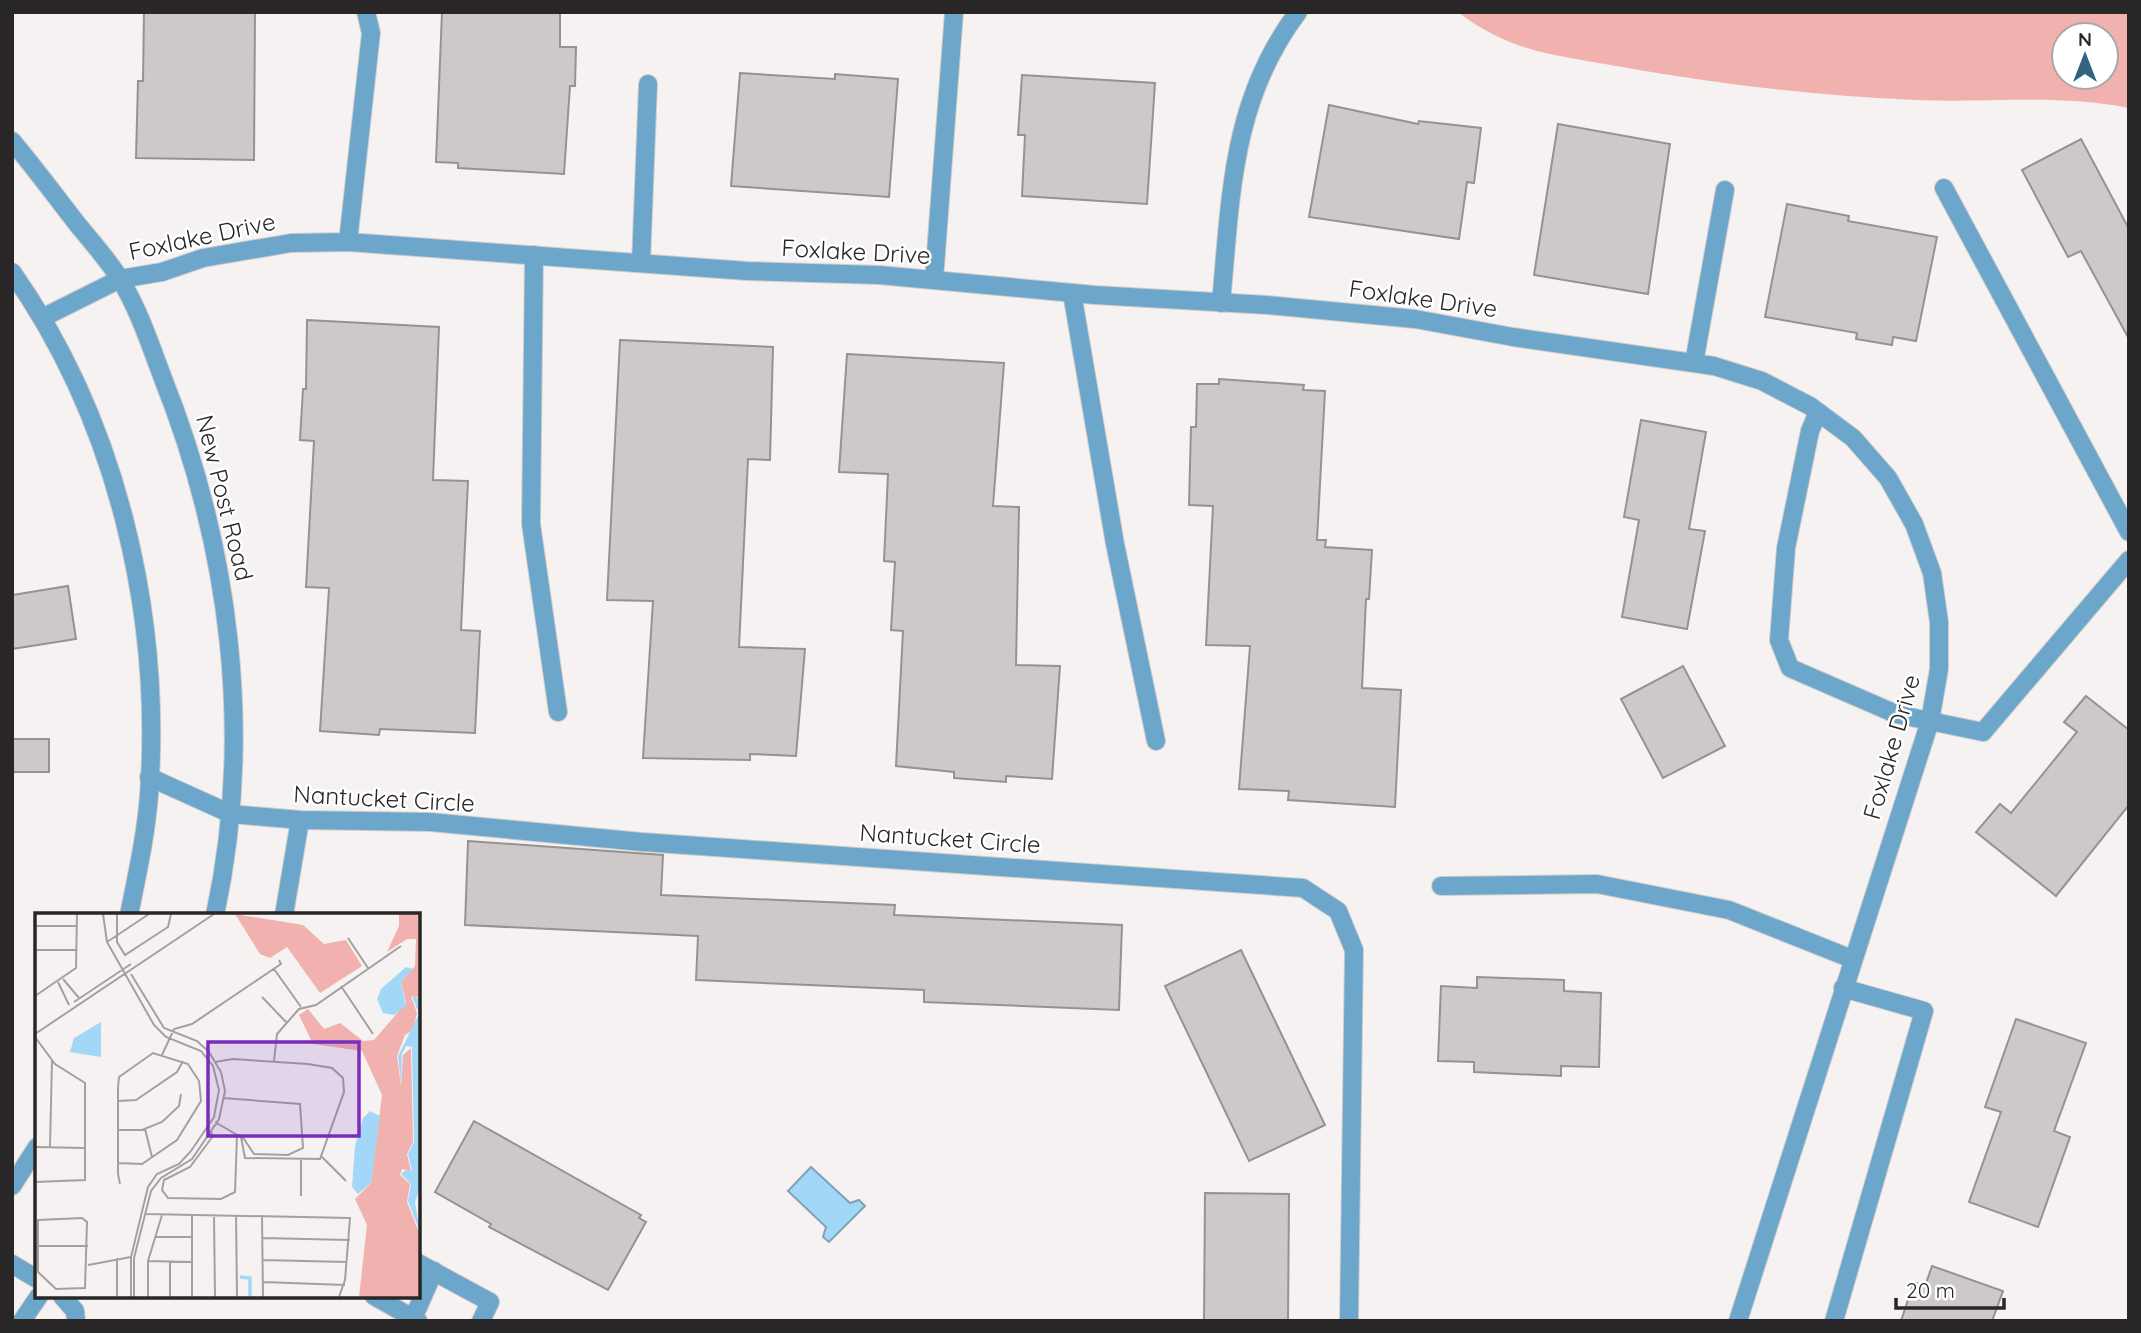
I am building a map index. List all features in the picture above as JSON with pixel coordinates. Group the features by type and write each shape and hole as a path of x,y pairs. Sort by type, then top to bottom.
{"street":[{"path":"348,242 371,33 366,12"},
{"path":"934,280 954,12"},
{"path":"1221,303 1238,143 1258,76 1278,38 1298,12"},
{"path":"641,263 648,84"},
{"name":"New Post Road","path":"12,141 121,279 184,430 216,545 225,603 233,699 231,814 215,913"},
{"path":"1944,188 2129,532"},
{"path":"1694,363 1725,190"},
{"name":"Foxlake Drive","path":"44,317 121,279 162,272 203,258 291,243 348,242 934,280 1415,319 1513,337 1694,363 1762,381 1818,412 1853,438 1888,478 1914,524 1932,573 1939,622 1939,669 1930,721 1738,1321"},
{"path":"534,256 531,524 558,712"},
{"path":"12,271 44,317 63,353 87,411 127,531 146,638 150,692 149,777 143,844 129,913"},
{"path":"1072,293 1115,544 1156,741"},
{"path":"1818,412 1810,431 1786,548 1779,640 1790,668 1896,714 1983,732 2129,560"},
{"name":"Nantucket Circle","path":"149,777 231,814 300,820 430,822 656,843 1303,888 1338,911 1354,950 1349,1321"},
{"path":"285,913 300,820"},
{"path":"1441,886 1598,884 1728,910 1852,959"},
{"path":"1834,1321 1924,1011 1843,988"},
{"path":"12,1186 35,1150"},
{"path":"12,1264 35,1278"},
{"path":"420,1294 426,1267 490,1302 481,1321"},
{"path":"22,1321 38,1298"},
{"path":"64,1298 75,1311 76,1321"},
{"path":"377,1298 414,1320 419,1298"}],"shaded area":[{"path":"1458,12 2129,12 2129,108 2076,101 1879,98 1729,84 1552,55 1496,36"}],"water":[{"path":"811,1167 850,1203 859,1200 865,1206 829,1242 823,1237 826,1227 788,1191"}],"building":[{"path":"144,12 255,12 254,160 136,158 138,81 143,81"},
{"path":"442,12 560,12 560,47 576,47 575,86 570,86 564,174 458,168 458,163 436,162"},
{"path":"740,73 835,79 835,74 898,79 889,197 731,186"},
{"path":"1022,75 1155,83 1147,204 1022,196 1025,135 1018,135"},
{"path":"1329,105 1418,124 1419,121 1481,128 1474,183 1467,182 1459,239 1309,217"},
{"path":"1558,124 1670,144 1648,294 1534,275"},
{"path":"2081,139 2129,229 2129,339 2081,251 2068,257 2022,170"},
{"path":"1787,204 1849,216 1848,221 1937,237 1916,341 1893,337 1892,345 1856,339 1857,333 1765,317"},
{"path":"307,320 439,327 433,480 468,481 461,630 480,631 475,733 380,729 379,735 320,731 329,588 306,587 314,441 300,440 303,389 306,389"},
{"path":"620,340 773,347 770,460 748,459 739,647 805,649 796,756 750,754 750,760 643,758 653,601 607,600"},
{"path":"847,354 1004,363 993,506 1019,507 1016,665 1060,666 1052,779 1006,776 1006,782 954,778 954,772 896,766 903,631 891,630 895,562 884,561 888,474 839,472"},
{"path":"1219,379 1304,385 1303,390 1325,391 1317,540 1326,540 1325,547 1372,550 1369,599 1366,599 1362,688 1401,690 1395,807 1288,800 1289,791 1239,789 1250,646 1206,645 1213,506 1189,505 1191,427 1196,427 1197,384 1219,384"},
{"path":"1641,420 1706,432 1689,529 1705,531 1687,629 1622,617 1639,520 1624,517"},
{"path":"68,586 76,639 12,649 12,595"},
{"path":"1683,666 1725,746 1663,778 1621,699"},
{"path":"2086,696 2129,730 2129,805 2056,896 1976,832 2000,804 2011,813 2077,732 2064,722"},
{"path":"12,739 49,739 49,772 12,772"},
{"path":"468,841 663,855 661,895 895,905 894,915 1122,925 1119,1010 924,1002 924,990 696,980 698,936 465,925"},
{"path":"1241,950 1325,1125 1249,1161 1165,986"},
{"path":"1477,977 1564,980 1564,991 1601,993 1599,1067 1561,1066 1561,1076 1474,1072 1474,1062 1438,1061 1441,986 1477,988"},
{"path":"2016,1019 2086,1043 2054,1131 2070,1137 2038,1227 1969,1202 2001,1112 1985,1107"},
{"path":"474,1121 641,1215 639,1218 646,1222 608,1290 489,1227 491,1224 435,1192"},
{"path":"1205,1193 1289,1194 1288,1321 1204,1321"},
{"path":"1932,1266 2003,1291 1992,1321 1901,1321 1914,1282 1925,1286"}]}
